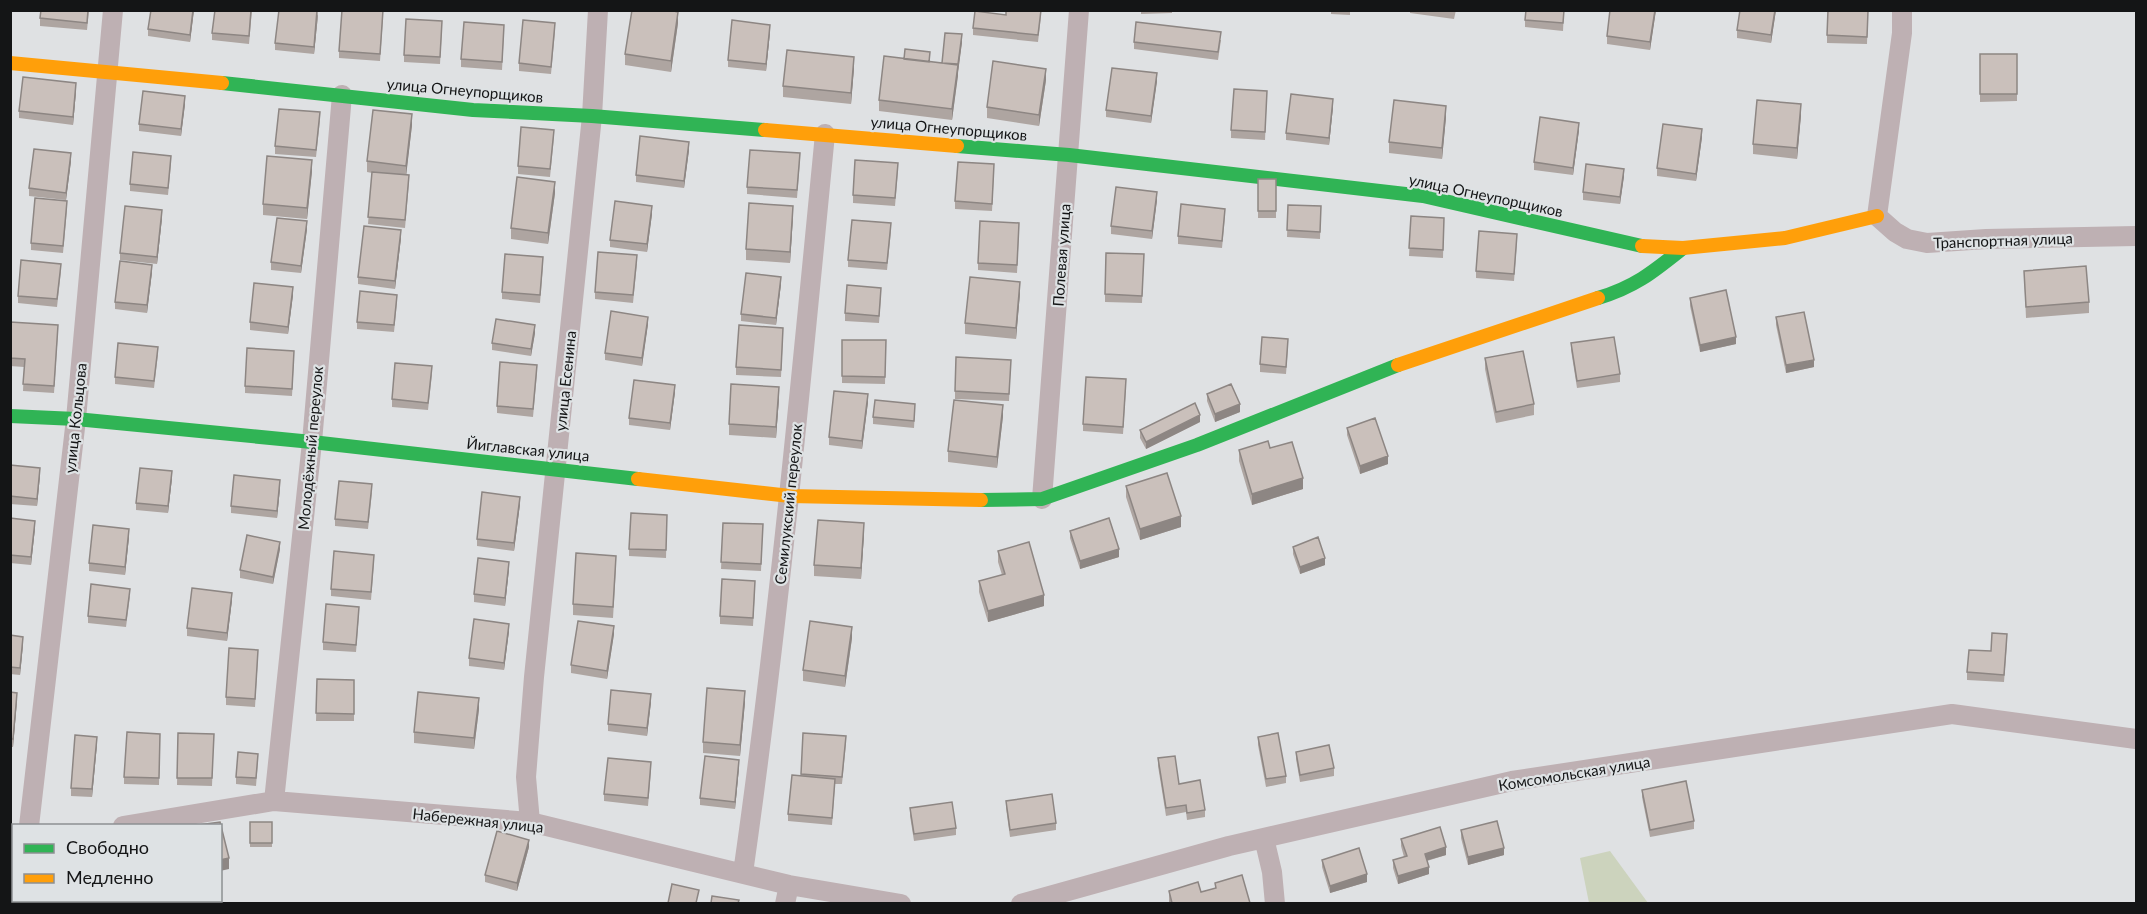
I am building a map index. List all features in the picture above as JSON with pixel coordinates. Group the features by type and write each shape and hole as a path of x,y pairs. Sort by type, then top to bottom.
{"street":[{"name":"улица Кольцова","path":"29,824 76,419 113,10"},
{"name":"улица Есенина","path":"530,822 526,777 532,699 592,116 598,10"},
{"name":"Полевая улица","path":"1042,499 1079,10"},
{"path":"1877,216 1900,45 1902,10"},
{"name":"улица Огнеупорщиков","path":"10,63 107,70 473,110 592,116 1069,156 1423,196 1641,246 1683,248 1785,238 1877,216"},
{"name":"Молодёжный переулок","path":"274,801 312,442 342,95"},
{"name":"Семилукский переулок","path":"743,873 764,730 790,496 825,134"},
{"name":"Транспортная улица","path":"1877,216 1907,239 1927,243 1986,239 2136,236"},
{"name":"Йиглавская улица","path":"10,416 76,419 312,442 790,496 1010,501 1042,499 1197,446 1379,371 1556,311 1623,291 1649,275 1683,248"},
{"name":"Комсомольская улица","path":"1021,903 1264,838 1512,781 1952,714 2136,740"},
{"name":"Набережная улица","path":"129,824 274,801 530,822 743,873 787,894 900,903"},
{"path":"1264,838 1272,872 1275,903"}],"green space":[{"path":"1610,851 1648,903 1589,903 1580,858"}],"building":[{"path":"41,10 88,10 87,23 40,18"},
{"path":"151,10 193,10 190,35 148,29"},
{"path":"215,10 251,10 249,36 212,33"},
{"path":"279,10 317,10 314,47 275,43"},
{"path":"342,10 383,10 380,54 339,51"},
{"path":"632,10 678,12 671,61 625,54"},
{"path":"1006,10 1041,10 1038,35 973,28 975,11 1006,15"},
{"path":"1526,10 1564,10 1563,23 1525,20"},
{"path":"1610,10 1655,10 1650,42 1607,36"},
{"path":"1740,10 1775,10 1771,35 1737,30"},
{"path":"1828,10 1868,11 1867,37 1827,35"},
{"path":"406,19 442,21 440,57 404,55"},
{"path":"523,20 555,23 551,67 519,63"},
{"path":"732,20 770,25 766,64 728,60"},
{"path":"464,22 504,25 502,62 461,59"},
{"path":"1136,22 1221,32 1218,52 1134,42"},
{"path":"945,33 962,34 958,64 942,63"},
{"path":"905,49 930,52 929,62 904,59"},
{"path":"787,50 854,57 851,93 783,86"},
{"path":"1980,54 2017,54 2017,94 1980,94"},
{"path":"884,56 958,65 952,109 879,100"},
{"path":"993,61 1046,69 1039,115 987,107"},
{"path":"1112,68 1157,73 1151,116 1106,110"},
{"path":"23,77 76,83 73,117 19,111"},
{"path":"1234,89 1267,91 1265,132 1231,130"},
{"path":"143,91 185,96 181,129 139,124"},
{"path":"1291,94 1333,99 1329,138 1286,133"},
{"path":"1394,100 1446,106 1442,148 1389,142"},
{"path":"1757,100 1801,104 1797,148 1753,144"},
{"path":"279,109 320,112 316,150 275,146"},
{"path":"373,110 412,114 406,166 367,161"},
{"path":"1540,117 1579,123 1573,168 1534,162"},
{"path":"1663,124 1702,129 1696,174 1657,168"},
{"path":"521,127 554,130 550,169 518,166"},
{"path":"640,136 689,142 684,181 636,175"},
{"path":"34,149 71,153 66,193 29,188"},
{"path":"750,150 800,153 797,190 747,187"},
{"path":"133,152 171,156 168,188 130,184"},
{"path":"267,156 312,160 307,208 263,204"},
{"path":"855,160 898,163 895,198 853,195"},
{"path":"958,162 994,164 992,204 955,201"},
{"path":"1586,164 1624,169 1620,197 1583,192"},
{"path":"372,172 409,175 405,220 368,217"},
{"path":"517,177 555,182 548,233 511,228"},
{"path":"1258,179 1276,179 1276,211 1258,211"},
{"path":"1116,187 1157,192 1152,231 1111,226"},
{"path":"35,198 67,201 63,246 31,243"},
{"path":"615,201 652,206 647,244 610,240"},
{"path":"749,203 793,206 790,252 746,249"},
{"path":"1181,204 1225,209 1222,241 1178,236"},
{"path":"1288,205 1321,206 1320,232 1287,230"},
{"path":"125,206 162,210 157,257 120,253"},
{"path":"1411,216 1444,218 1443,250 1409,248"},
{"path":"277,218 307,221 301,266 271,262"},
{"path":"852,220 891,223 887,263 848,260"},
{"path":"980,221 1019,223 1017,265 978,263"},
{"path":"364,226 401,230 395,281 358,277"},
{"path":"1479,231 1517,234 1514,274 1476,271"},
{"path":"598,252 637,255 633,295 595,292"},
{"path":"1106,253 1144,254 1142,296 1105,294"},
{"path":"505,254 543,257 540,295 502,292"},
{"path":"21,260 61,264 57,299 18,296"},
{"path":"120,261 152,265 147,305 115,302"},
{"path":"2086,266 2089,302 2026,307 2024,271"},
{"path":"746,273 781,277 776,318 741,314"},
{"path":"970,277 1020,282 1016,328 965,323"},
{"path":"254,283 293,287 288,327 250,322"},
{"path":"847,285 881,288 879,316 845,313"},
{"path":"1726,290 1736,337 1700,345 1690,298"},
{"path":"360,291 397,295 394,325 357,322"},
{"path":"611,311 648,317 642,358 605,353"},
{"path":"1804,312 1814,360 1786,365 1776,317"},
{"path":"496,319 535,325 531,349 492,343"},
{"path":"10,322 58,325 54,386 23,384 25,359 10,358"},
{"path":"739,325 783,328 781,370 736,367"},
{"path":"1262,337 1288,339 1286,367 1260,364"},
{"path":"1614,337 1620,374 1577,381 1571,343"},
{"path":"842,340 886,340 885,377 842,376"},
{"path":"118,343 158,347 154,381 115,377"},
{"path":"247,348 294,351 292,389 245,386"},
{"path":"1523,351 1534,404 1496,412 1485,358"},
{"path":"956,357 1011,360 1009,394 955,391"},
{"path":"500,362 537,365 533,409 497,406"},
{"path":"395,363 432,366 428,403 392,399"},
{"path":"1086,377 1126,379 1123,427 1083,424"},
{"path":"634,380 675,385 670,423 629,418"},
{"path":"731,384 779,387 776,427 729,424"},
{"path":"1231,384 1240,404 1215,414 1207,394"},
{"path":"834,391 868,394 862,441 829,437"},
{"path":"875,400 915,404 914,421 873,417"},
{"path":"954,400 1003,405 997,457 948,451"},
{"path":"1195,403 1200,415 1146,442 1140,430"},
{"path":"1375,418 1388,456 1360,466 1347,428"},
{"path":"1268,441 1270,448 1292,442 1303,478 1252,494 1239,450"},
{"path":"10,465 40,468 37,499 10,496"},
{"path":"140,468 172,471 168,506 136,503"},
{"path":"1167,473 1181,516 1140,529 1126,486"},
{"path":"234,475 280,480 277,511 231,506"},
{"path":"339,481 372,484 368,522 335,519"},
{"path":"482,492 520,497 514,543 477,539"},
{"path":"631,513 667,515 666,550 629,549"},
{"path":"10,518 35,521 31,557 10,555"},
{"path":"1109,518 1119,549 1080,561 1070,531"},
{"path":"818,520 864,523 861,568 814,565"},
{"path":"723,523 763,524 761,564 721,562"},
{"path":"93,525 129,529 125,567 89,563"},
{"path":"247,535 280,542 273,577 240,570"},
{"path":"1318,537 1325,558 1300,567 1293,547"},
{"path":"1029,542 1044,595 988,611 979,581 1005,574 998,551"},
{"path":"334,551 374,555 371,592 331,589"},
{"path":"576,553 616,556 613,607 573,604"},
{"path":"478,558 509,562 505,598 474,594"},
{"path":"722,579 755,581 753,618 720,616"},
{"path":"91,584 130,589 126,620 88,616"},
{"path":"192,588 232,593 227,633 187,628"},
{"path":"326,604 359,607 356,645 323,642"},
{"path":"474,619 509,624 504,663 469,658"},
{"path":"578,621 614,626 607,671 571,665"},
{"path":"810,621 852,627 845,676 803,670"},
{"path":"1992,633 2007,634 2004,675 1967,672 1969,650 1991,651"},
{"path":"10,635 23,637 20,668 10,667"},
{"path":"229,648 258,650 255,699 226,697"},
{"path":"317,679 354,680 354,714 316,713"},
{"path":"707,688 745,691 740,745 703,742"},
{"path":"611,690 651,694 647,728 608,724"},
{"path":"10,692 17,693 13,739 10,739"},
{"path":"418,692 479,698 474,738 414,732"},
{"path":"127,732 160,734 159,778 124,777"},
{"path":"178,733 214,734 212,778 177,778"},
{"path":"803,733 846,736 842,777 801,774"},
{"path":"1278,733 1286,776 1266,779 1258,737"},
{"path":"75,735 97,737 92,789 71,788"},
{"path":"1329,745 1334,768 1300,775 1296,752"},
{"path":"238,752 258,754 256,778 236,777"},
{"path":"705,756 739,760 735,802 700,798"},
{"path":"1175,756 1179,784 1200,780 1205,810 1187,813 1186,805 1166,808 1158,758"},
{"path":"608,758 651,762 648,798 604,794"},
{"path":"792,775 835,779 832,818 788,814"},
{"path":"1686,781 1694,821 1650,830 1642,790"},
{"path":"1052,794 1056,823 1010,830 1006,801"},
{"path":"952,802 956,828 914,834 910,808"},
{"path":"1497,821 1504,848 1468,857 1461,830"},
{"path":"250,822 272,822 272,843 250,843"},
{"path":"1440,827 1446,847 1425,854 1429,867 1398,876 1393,860 1407,856 1401,839"},
{"path":"222,830 229,858 222,860"},
{"path":"497,831 529,840 517,883 485,875"},
{"path":"1359,848 1367,874 1330,886 1322,860"},
{"path":"1242,875 1250,903 1172,903 1169,891 1198,882 1201,892 1216,888 1215,883"},
{"path":"672,884 699,890 696,903 668,903"},
{"path":"712,896 739,900 738,903 711,903"},
{"path":"56,902 103,902 103,903"}],"traffic: fast":[{"path":"222,83 473,110 592,116 765,130"},
{"path":"957,146 1069,155 1423,196 1642,246"},
{"path":"1598,298 1623,289 1643,278 1683,248"},
{"path":"981,500 1042,499 1197,445 1398,365"},
{"path":"10,416 76,419 312,442 638,479"}],"traffic: slow":[{"path":"10,63 222,83"},
{"path":"765,130 957,146"},
{"path":"1642,246 1683,248 1785,238 1877,216"},
{"path":"1398,365 1598,298"},
{"path":"638,479 790,496 981,500"}]}
